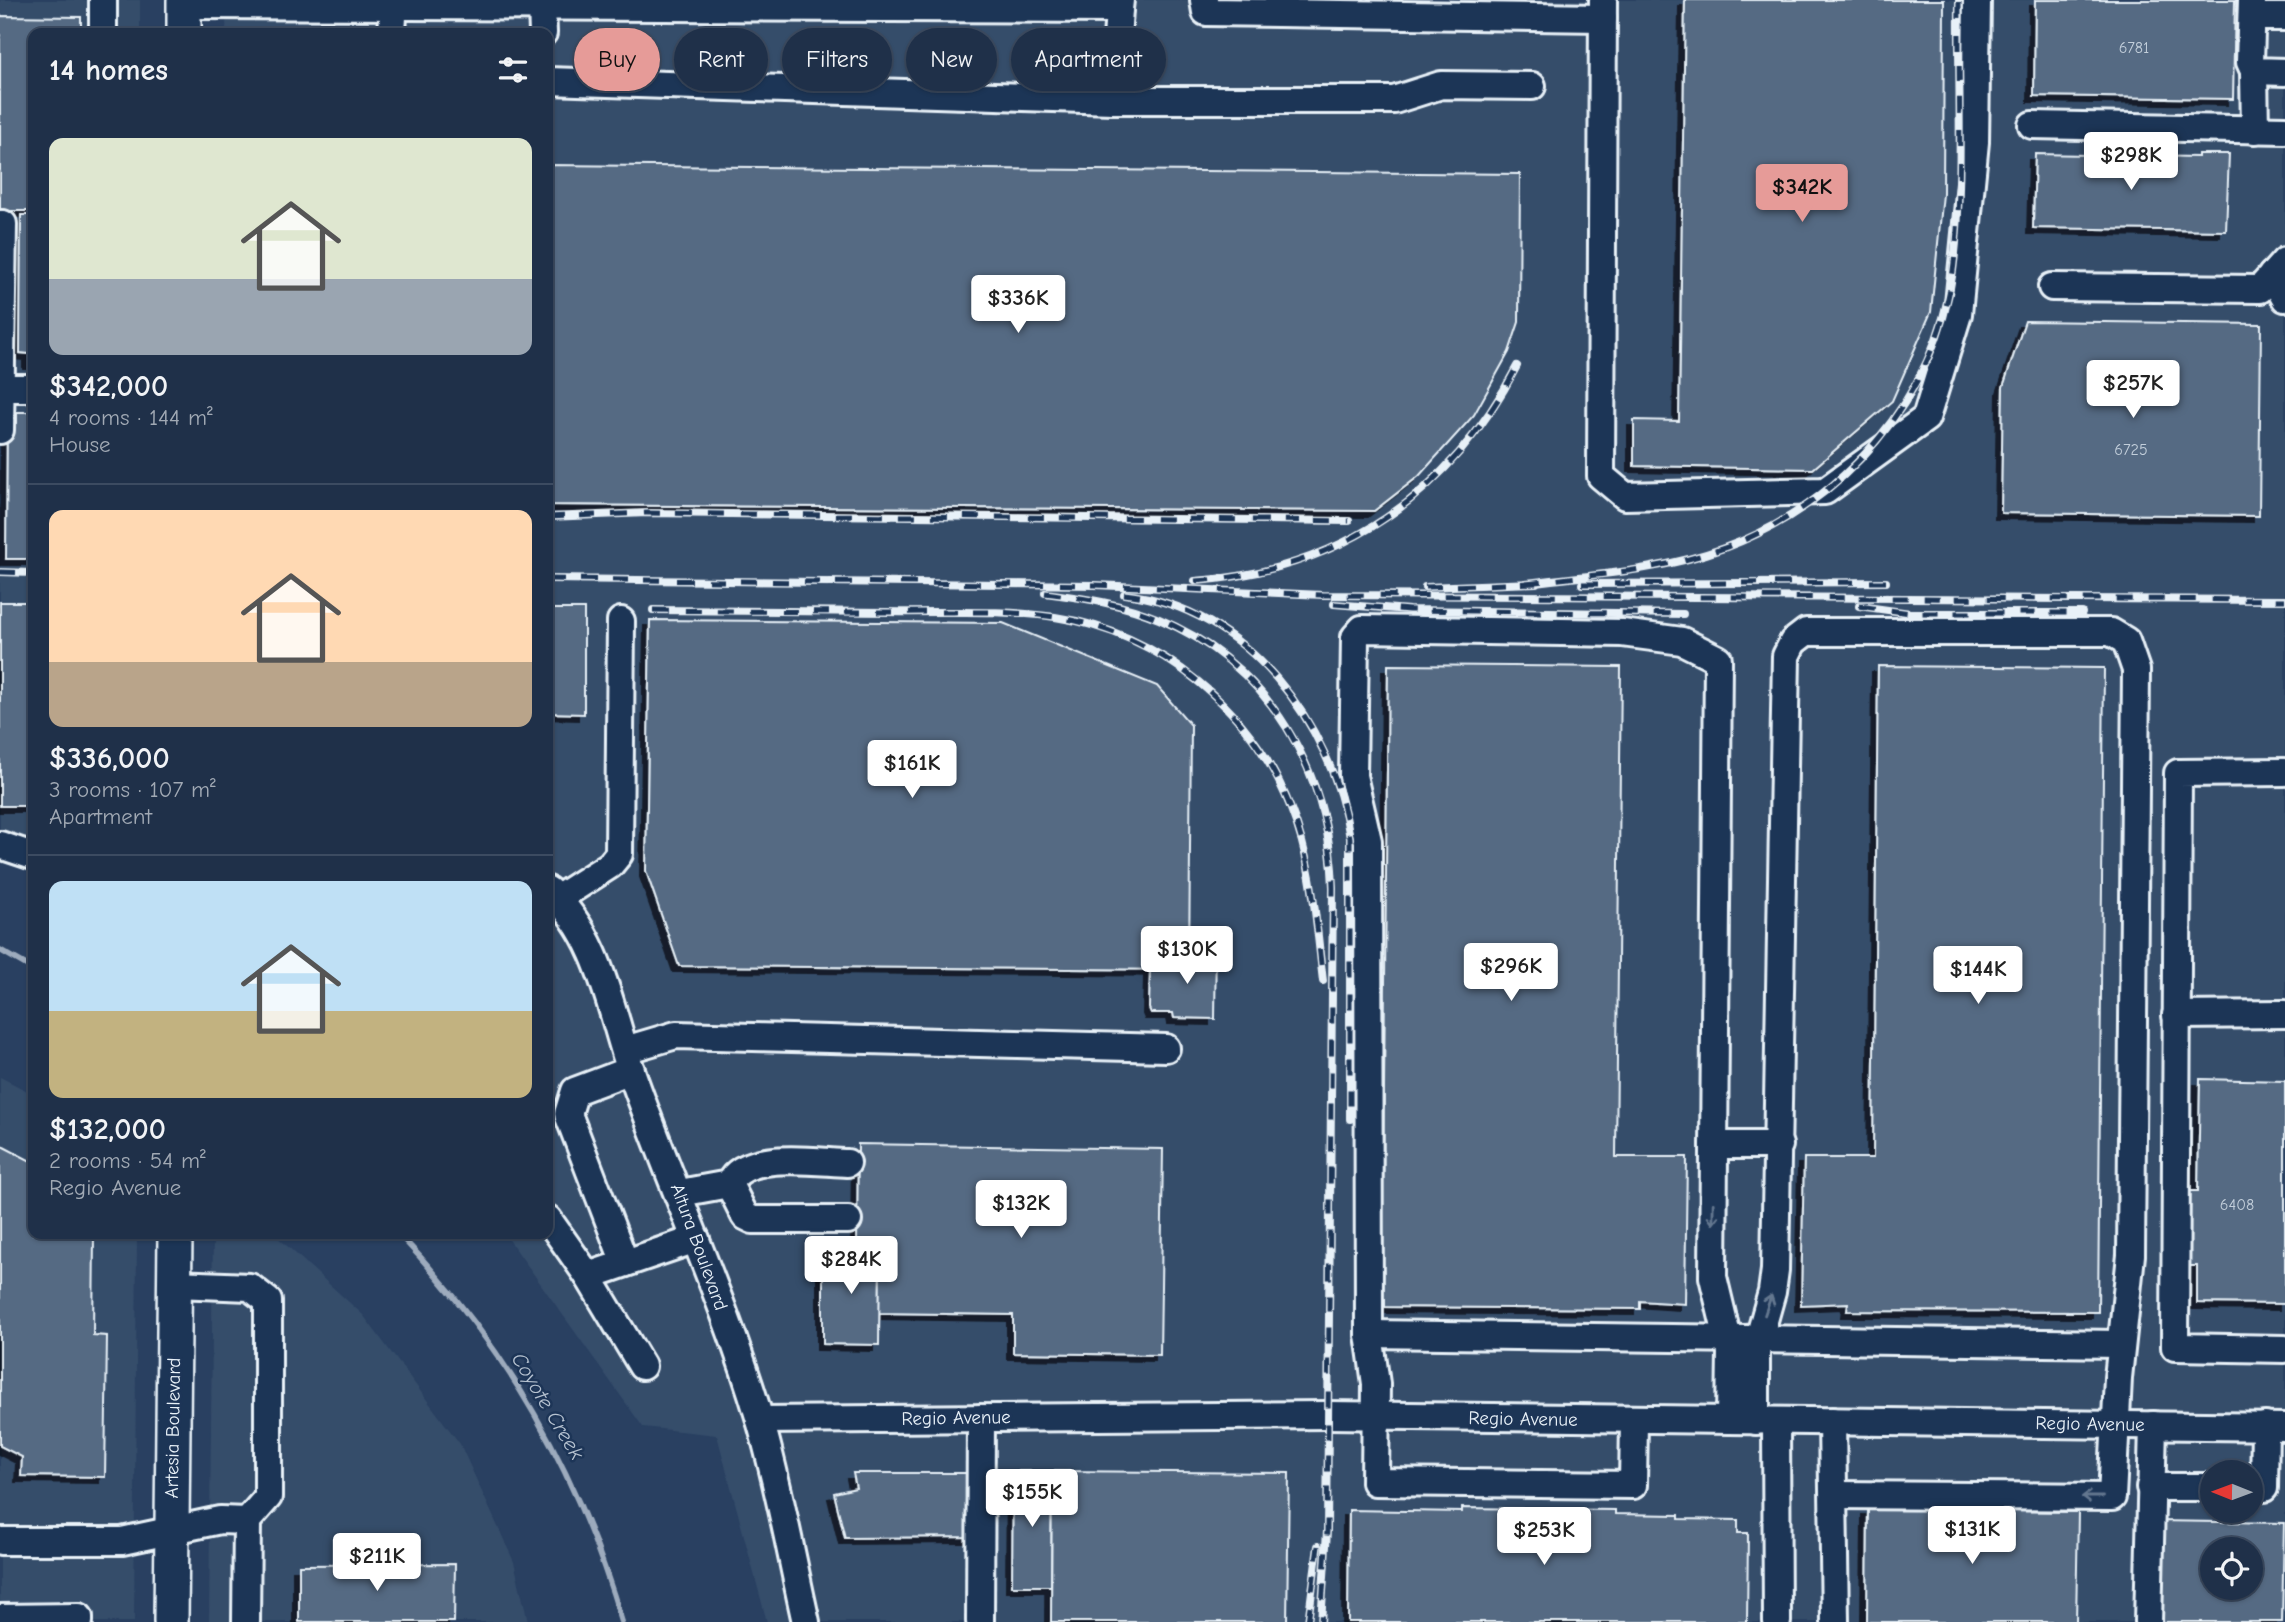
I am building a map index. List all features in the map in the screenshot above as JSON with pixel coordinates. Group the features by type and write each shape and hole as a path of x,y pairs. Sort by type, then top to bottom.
{"main road":[{"name":"Artesia Boulevard","path":"171,1622 175,1239"}],"street":[{"path":"103,0 103,28"},
{"path":"1204,0 1206,12 1603,9 1601,475 1625,496 1825,491 1926,418 1958,314 1975,142 1977,0"},
{"path":"184,13 394,3 543,20 651,4 1120,5 1113,100"},
{"path":"392,28 394,3"},
{"path":"2255,130 2254,71 2250,62 2252,9 2285,17"},
{"path":"2254,71 2285,72"},
{"path":"553,81 1113,100 1394,100 1441,85 1532,86"},
{"path":"2032,125 2285,130"},
{"path":"0,224 3,224 0,430"},
{"path":"2052,287 2260,289 2281,278"},
{"path":"1,396 28,389"},
{"path":"553,895 610,865 619,854 621,621"},
{"path":"1633,1420 1633,1485 1375,1482 1376,1416 1369,1334 1368,841 1353,776 1352,749 1355,637 1362,629 1622,633 1682,641 1718,659 1713,1277 1732,1368 1754,1421"},
{"path":"1776,1622 1754,1421 1758,1341 1774,1282 1779,1145 1786,656 1793,642 1806,632 2111,632 2126,641 2136,670 2131,1255 2114,1424 2112,1497 1834,1495"},
{"path":"2285,772 2178,773 2175,1347 2285,1349"},
{"path":"0,845 28,854"},
{"name":"Altura Boulevard","path":"553,895 589,944 628,1060 680,1193 760,1420 806,1622"},
{"path":"2176,1015 2285,1014"},
{"path":"625,1263 568,1114 575,1091 676,1035 1166,1048"},
{"path":"1714,1145 1779,1145"},
{"path":"680,1193 729,1184 737,1172 752,1163 847,1163"},
{"path":"729,1184 743,1213 753,1220 848,1220"},
{"path":"553,1226 588,1276 642,1366"},
{"path":"588,1276 696,1239"},
{"path":"175,1284 250,1287 268,1301 268,1497 247,1521 246,1622"},
{"path":"1369,1334 2121,1344"},
{"name":"Regio Avenue","path":"760,1420 1376,1416 2275,1426"},
{"path":"981,1418 981,1622"},
{"path":"1832,1421 1835,1622"},
{"path":"2148,1622 2153,1425"},
{"path":"2263,1488 2275,1426"},
{"path":"2150,1487 2200,1487"},
{"path":"0,1541 122,1541 220,1520 247,1521"},
{"path":"0,1618 79,1617 79,1622"}],"shaded area":[{"path":"0,0 140,0 140,28 28,28 28,868 0,861"},
{"path":"227,0 2285,0 2285,1622 767,1622 717,1435 643,1427 509,1239 553,1239 553,28 226,28"},
{"path":"0,1077 28,1091 28,1239 137,1239 134,1622 0,1622"},
{"path":"213,1239 279,1239 363,1315 460,1444 514,1562 528,1622 209,1622"}],"building":[{"path":"1685,0 1944,0 1943,194 1931,312 1892,401 1813,469 1634,466 1634,420 1679,421"},
{"path":"2035,0 2235,0 2233,99 2034,96"},
{"path":"0,16 81,17 81,28 28,28 28,211 0,211"},
{"path":"2035,154 2198,157 2198,154 2229,154 2226,231 2033,228"},
{"path":"553,165 1520,174 1519,322 1509,352 1474,415 1419,476 1374,511 553,505"},
{"path":"21,215 28,215 28,354 20,353"},
{"path":"2025,321 2261,324 2259,516 2001,513 2003,387"},
{"path":"17,412 28,412 28,559 6,559 7,422 17,423"},
{"path":"0,602 28,602 28,806 0,806"},
{"path":"553,609 584,609 584,714 553,713"},
{"path":"650,620 1003,623 1157,686 1191,725 1189,970 679,966 646,871"},
{"path":"1388,665 1621,667 1616,1157 1687,1157 1685,1304 1640,1301 1640,1309 1385,1307 1385,1299 1382,1299"},
{"path":"1878,666 2104,668 2098,1312 1847,1311 1848,1303 1801,1305 1804,1158 1873,1158"},
{"path":"1189,942 1216,942 1215,1019 1174,1018 1173,1013 1151,1013 1149,1008 1150,970 1189,970"},
{"path":"2200,1079 2285,1081 2285,1304 2197,1303 2197,1266 2177,1266 2177,1219 2190,1219 2190,1191 2198,1191"},
{"path":"858,1144 1163,1149 1160,1355 1013,1353 1013,1315 879,1313 880,1248 857,1248"},
{"path":"0,1145 28,1159 28,1239 94,1239 93,1335 107,1336 105,1477 21,1476 22,1457 0,1446"},
{"path":"823,1248 880,1248 879,1345 823,1344"},
{"path":"1013,1471 1052,1471 1051,1586 1012,1586"},
{"path":"1052,1471 1289,1473 1287,1622 1051,1622"},
{"path":"853,1473 970,1473 970,1537 845,1538 834,1493 856,1488"},
{"path":"1462,1508 1615,1510 1615,1514 1679,1515 1679,1519 1738,1520 1738,1533 1748,1533 1747,1622 1348,1622 1349,1510 1462,1512"},
{"path":"1868,1509 2078,1512 2076,1622 1867,1622"},
{"path":"2156,1521 2284,1523 2282,1622 2154,1622"},
{"path":"455,1564 454,1622 299,1622 299,1565"}],"waterway":[{"name":"Coyote Creek","path":"0,950 28,966"},
{"name":"Coyote Creek","path":"404,1239 474,1322 506,1367 534,1414 584,1513 622,1622"}],"railway":[{"path":"1526,583 1651,567 1724,548 1768,529 1808,504 1844,475 1877,441 1904,403 1926,362 1943,318 1953,271 1959,171 1959,0"},
{"path":"1195,581 1248,574 1298,561 1344,542 1386,518 1425,488 1459,452 1490,412 1517,366"},
{"path":"553,517 647,513 1349,521"},
{"path":"0,572 28,573"},
{"path":"553,579 1095,585 1323,595 2285,600"},
{"path":"1582,584 1886,582"},
{"path":"1425,587 1536,583"},
{"path":"1045,593 1103,602 1159,619 1198,639 1232,664 1262,693 1286,727 1305,763 1320,803 1329,844 1333,887 1327,1531 1321,1622"},
{"path":"1124,594 1168,604 1208,622 1245,647 1276,678 1303,714 1325,754 1340,795 1350,838 1350,1119"},
{"path":"1334,604 1409,610 1683,614"},
{"path":"1859,606 1910,613 2082,613"},
{"path":"653,610 971,612 1055,617 1094,626 1131,640 1166,659 1198,682 1228,709 1253,739 1274,773 1291,809 1304,850 1313,894 1323,981"},
{"path":"1308,1622 1318,1546"}]}
